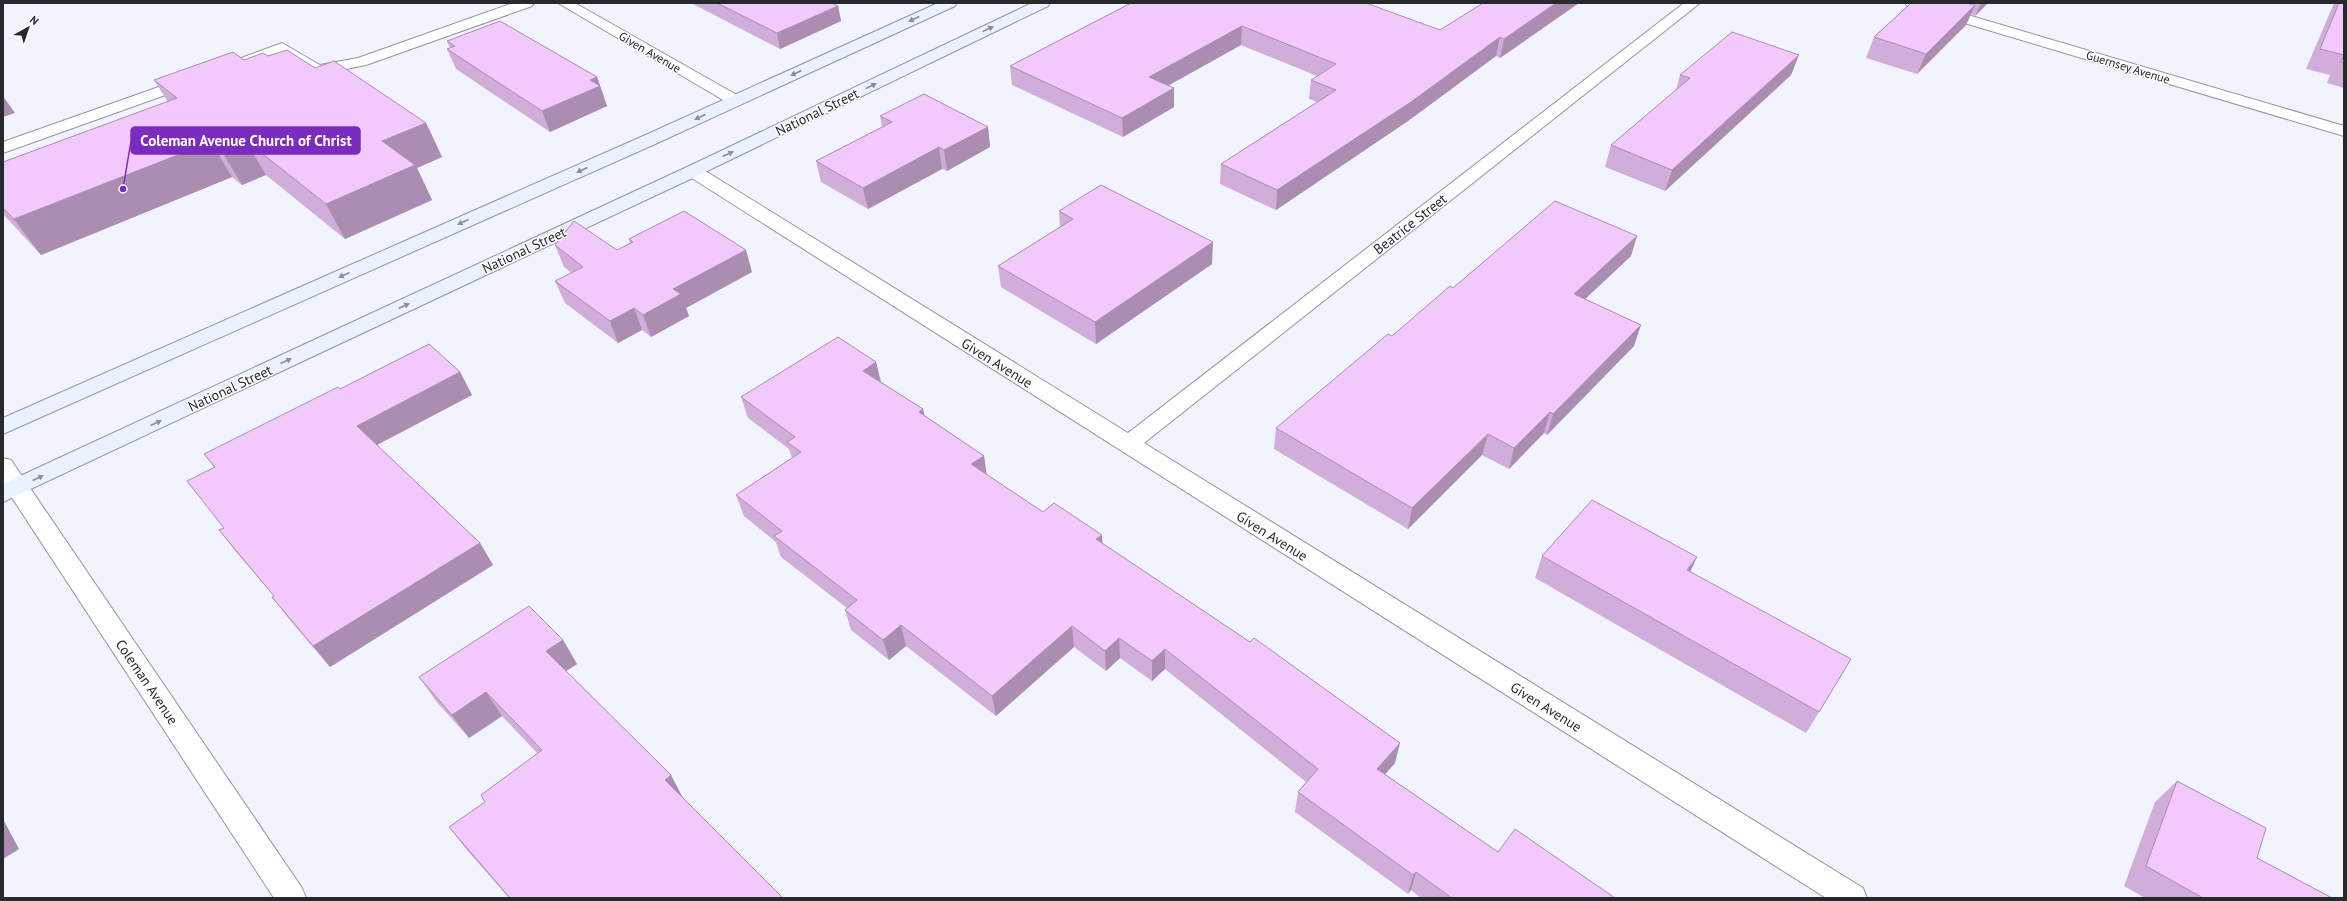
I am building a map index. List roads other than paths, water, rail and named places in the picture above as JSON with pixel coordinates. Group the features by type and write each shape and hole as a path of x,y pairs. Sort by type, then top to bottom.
{"main road":[{"path":"3,427 736,101 950,3"},
{"name":"National Street","path":"10,491 693,171 1043,3"}],"street":[{"path":"223,69 282,48 317,70 343,67 527,3"},
{"name":"Given Avenue","path":"565,3 736,101"},
{"name":"Beatrice Street","path":"1127,445 1693,3"},
{"name":"Guernsey Avenue","path":"1912,3 2344,131"},
{"path":"3,148 201,77"},
{"name":"Given Avenue","path":"693,171 1127,445 1852,898"},
{"name":"Coleman Avenue","path":"3,466 10,491 290,898"}],"place":[{"name":"Coleman Avenue Church of Christ","path":"123,189"}]}
